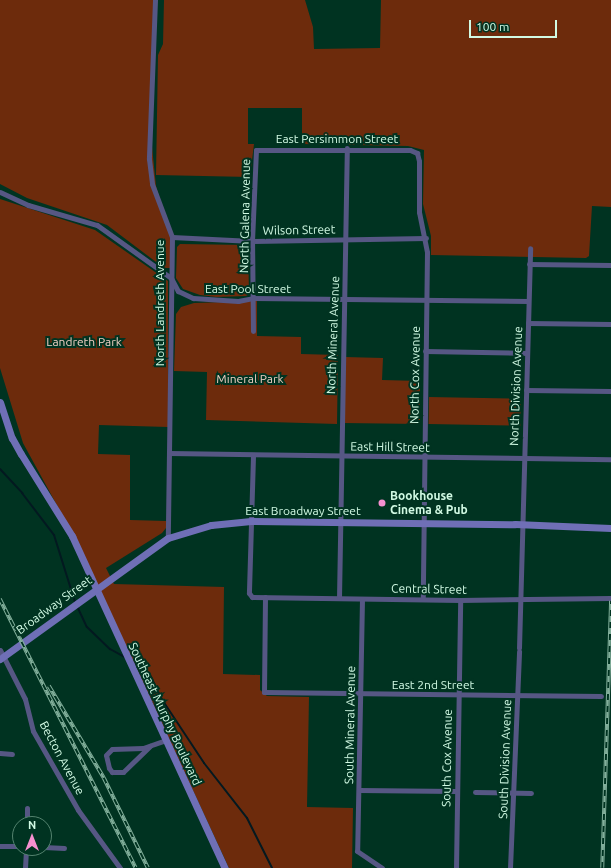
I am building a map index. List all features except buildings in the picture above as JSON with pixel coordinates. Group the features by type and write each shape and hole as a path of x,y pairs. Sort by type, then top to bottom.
{"street":[{"name":"North Landreth Avenue","path":"156,0 149,159 152,184 172,237 168,538"},
{"name":"East Persimmon Street","path":"256,150 347,148 410,150 417,153"},
{"name":"North Mineral Avenue","path":"339,522 347,148"},
{"name":"North Galena Avenue","path":"253,331 252,241 256,150"},
{"name":"North Cox Avenue","path":"417,153 419,161 419,212 426,238 423,599"},
{"name":"East Pool Street","path":"0,192 28,205 97,225 171,278 178,290 193,298 238,301 253,298 528,301"},
{"name":"Wilson Street","path":"172,237 252,241 346,238 426,238"},
{"name":"North Division Avenue","path":"522,525 530,248"},
{"path":"529,264 611,265"},
{"path":"528,323 611,324"},
{"path":"426,351 527,353"},
{"path":"526,390 611,391"},
{"name":"Southeast Murphy Boulevard","path":"0,402 12,438 61,517 87,569 130,666 225,868"},
{"name":"East Hill Street","path":"169,453 253,456 611,459"},
{"path":"250,521 253,456"},
{"name":"East Broadway Street","path":"120,570 168,538 211,524 250,521 522,525"},
{"name":"Central Street","path":"250,521 248,593 252,597 460,600 611,598"},
{"path":"339,522 339,598"},
{"path":"522,525 611,528"},
{"name":"South Division Avenue","path":"510,868 519,649 522,525"},
{"name":"Broadway Street","path":"0,659 120,570"},
{"name":"East 2nd Street","path":"265,597 264,692 360,695 601,696"},
{"name":"South Mineral Avenue","path":"362,599 357,851 382,868"},
{"name":"South Cox Avenue","path":"456,868 460,600"},
{"name":"Becton Avenue","path":"0,650 25,699 33,731 78,810 120,868"},
{"path":"150,746 123,772 116,773 109,768 106,755 112,749 150,746 166,740"},
{"path":"0,753 12,754"},
{"path":"359,790 456,791"},
{"path":"475,792 531,793"},
{"path":"28,808 28,816"},
{"path":"0,846 12,846"},
{"path":"52,847 64,848"},
{"path":"25,868 26,856"}],"green space":[{"path":"0,0 154,0 151,137 156,186 174,246 171,268 164,268 107,225 27,198 0,184"},
{"path":"164,0 305,0 313,27 314,49 380,48 381,0 611,0 611,207 592,206 589,256 586,258 431,255 431,236 423,204 424,150 408,146 302,144 302,108 248,108 248,144 254,144 250,177 156,175 158,55 163,44"},
{"name":"Landreth Park","path":"0,199 95,230 168,281 168,427 99,425 98,454 130,455 130,520 166,521 166,528 162,533 106,568 114,584 224,587 223,674 260,675 260,690 267,696 309,697 307,807 353,808 352,868 229,868 83,553 23,443 0,368"},
{"path":"180,244 248,245 249,294 246,296 216,297 200,295 183,289 176,278 177,247"},
{"name":"Mineral Park","path":"257,301 257,336 301,337 301,354 338,355 337,424 206,420 207,372 174,371 176,314 181,307 194,303"},
{"path":"345,357 383,358 382,380 420,381 420,424 343,423"},
{"path":"429,397 521,399 521,426 429,424"}],"waterway":[{"path":"0,469 22,493 54,535 75,602"},
{"path":"77,606 87,627 110,649 126,658"},
{"path":"133,663 149,673 161,698 204,763 247,818 272,868"}],"railway":[{"path":"0,599 136,868"},
{"path":"602,868 611,601"},
{"path":"49,686 104,778 148,868"}],"place":[{"name":"Bookhouse Cinema & Pub","path":"382,503"}]}
